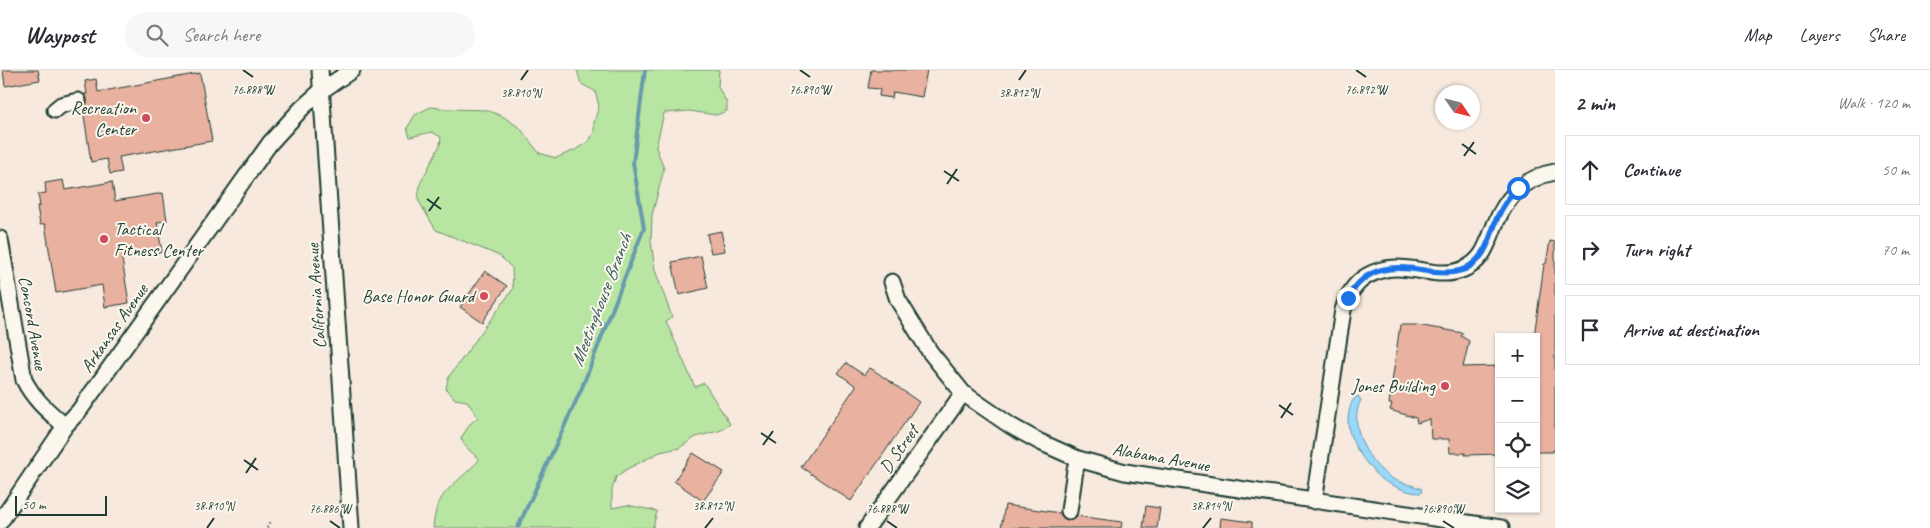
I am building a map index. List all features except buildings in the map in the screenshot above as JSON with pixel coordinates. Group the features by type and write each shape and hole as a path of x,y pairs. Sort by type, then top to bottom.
{"street":[{"name":"California Avenue","path":"320,70 351,524"},
{"name":"Arkansas Avenue","path":"0,522 65,426 79,411 258,157 284,126 321,91 352,70"},
{"path":"55,110 61,105 78,101"},
{"path":"1314,501 1344,310 1352,292 1362,279 1392,267 1445,273 1462,270 1470,266 1478,261 1488,245 1498,215 1511,196 1527,182 1555,172"},
{"name":"Concord Avenue","path":"0,239 24,380 37,401 65,426"},
{"name":"Alabama Avenue","path":"892,282 898,300 930,352 963,393 1033,438 1078,459 1124,472 1501,528"},
{"name":"D Street","path":"867,528 963,393"},
{"path":"1069,511 1078,459"}],"path":[{"path":"267,528 271,519"}],"green space":[{"path":"577,70 719,70 718,87 727,103 727,111 716,115 689,111 664,113 656,147 664,169 652,215 651,241 655,270 672,317 666,321 695,387 704,383 730,424 722,430 696,437 679,448 660,452 627,469 616,477 612,490 612,508 627,505 657,511 653,527 433,528 438,505 443,496 479,460 461,438 470,424 478,417 467,401 455,399 446,389 448,378 513,289 512,268 500,256 436,230 418,200 420,184 440,145 441,137 432,132 410,137 407,128 415,115 430,107 487,110 504,117 520,128 539,153 556,158 575,150 589,141 594,132 594,122 599,106 595,91 581,84"}],"water":[{"path":"1358,396 1361,400 1357,410 1359,433 1369,455 1384,473 1397,481 1422,489 1421,493 1403,490 1379,477 1359,452 1349,431 1348,424 1351,404"}],"waterway":[{"name":"Meetinghouse Branch","path":"518,527 581,390 644,228 633,163 645,70"}],"place":[{"name":"Recreation Center","path":"146,118"},
{"name":"Tactical Fitness Center","path":"104,239"},
{"name":"Base Honor Guard","path":"484,296"},
{"name":"Jones Building","path":"1445,386"}],"route":[{"path":"1348,298 1362,279 1379,270 1398,267 1445,273 1462,270 1478,261 1488,245 1498,215 1518,188"}]}
